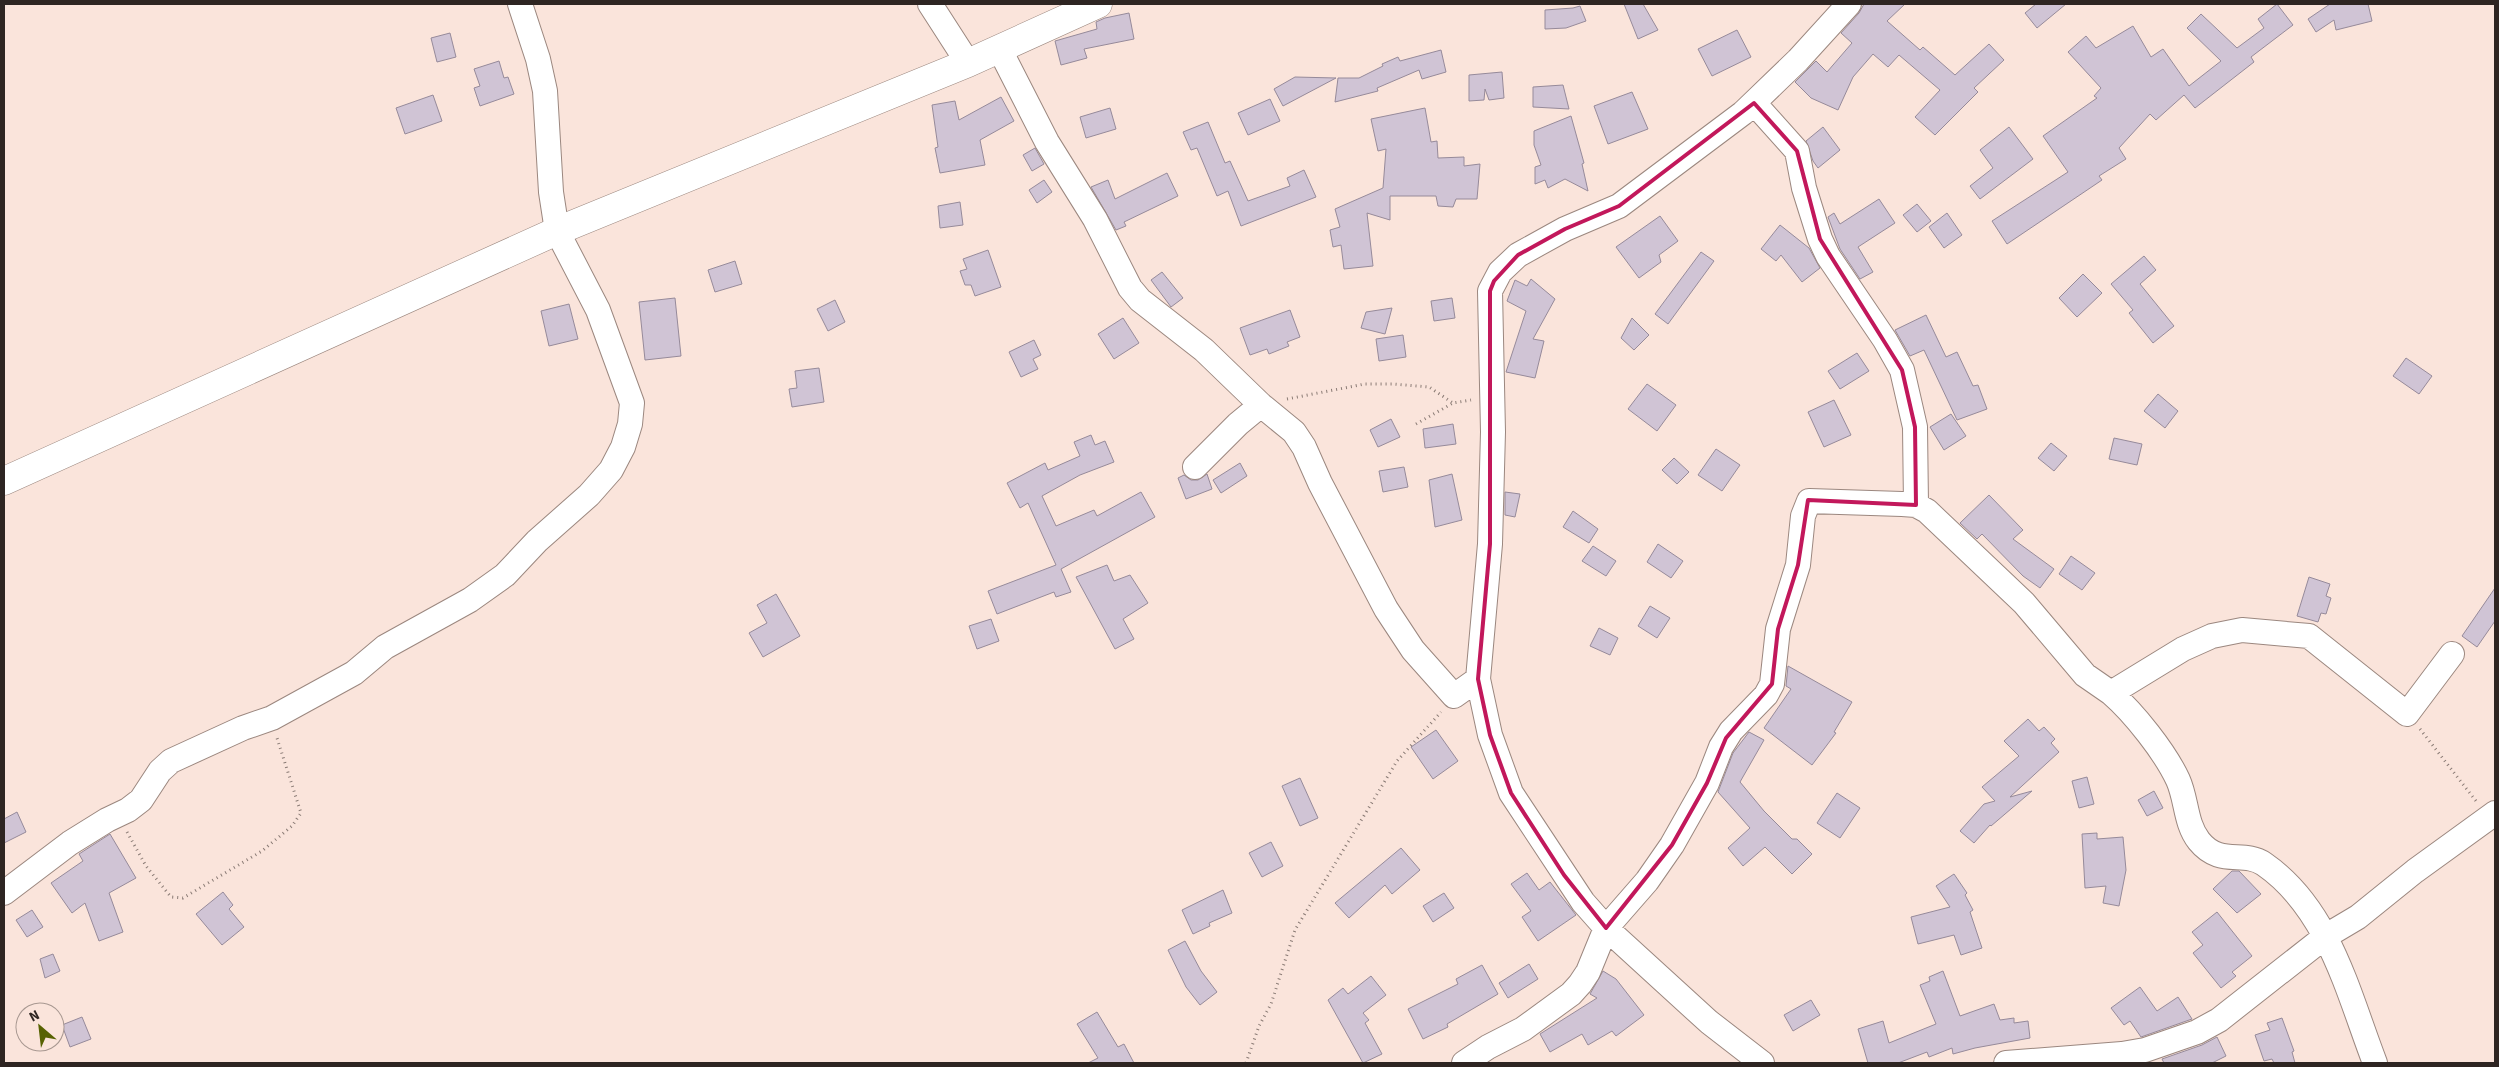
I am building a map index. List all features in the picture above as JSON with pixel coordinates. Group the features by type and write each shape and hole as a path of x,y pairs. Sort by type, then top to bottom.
{"street":[{"path":"4,893 70,843 141,800 160,770 171,761 243,728 272,718 354,673 385,647 470,600 505,575 537,541 590,495 611,470 623,447 630,424 632,403 598,310 557,230 551,192 545,91 538,59 520,4"},
{"path":"930,4 968,63"},
{"path":"4,481 557,230 968,63 1098,4"},
{"path":"1762,1063 1709,1022 1606,928 1583,902 1511,793 1490,735 1478,679 1490,535 1493,432 1490,291 1494,281 1518,255 1565,229 1619,206 1754,103 1849,4"},
{"path":"999,48 1047,142 1095,220 1135,294 1169,324 1204,350 1261,405 1280,418 1294,432 1304,447 1320,483 1386,609 1414,650 1454,696 1478,679"},
{"path":"1754,103 1797,151 1804,188 1824,248 1902,370 1915,427 1916,505"},
{"path":"1195,467 1261,405"},
{"path":"1464,1063 1523,1029 1571,994 1588,972 1606,928 1647,881 1672,845 1707,783 1726,738 1756,707 1772,684 1778,629 1798,565 1803,516 1807,502 1817,500 1916,505 1927,511 1999,577 2024,603 2085,675 2111,693 2124,705 2141,726 2178,780 2188,820 2200,843 2220,856 2232,859 2252,858 2263,863 2291,886 2326,936 2375,1063"},
{"path":"2111,693 2183,649 2212,636 2242,630 2309,636 2407,714 2452,654"},
{"path":"2006,1063 2122,1054 2145,1050 2197,1032 2218,1020 2326,936 2358,917 2415,870 2492,815"}],"path":[{"path":"1261,405 1365,384 1429,387 1453,403 1416,424"},
{"path":"1246,1063 1258,1026 1271,1004 1295,930 1397,761 1454,696"},
{"path":"2407,714 2492,815"},
{"path":"117,816 146,866 171,897 183,898 262,851 292,826 301,813 272,718"}],"highlighted area":[{"path":"1754,103 1797,151 1820,239 1902,370 1915,427 1916,505 1808,500 1798,565 1778,629 1772,684 1726,738 1707,783 1672,845 1606,928 1564,875 1511,793 1490,735 1478,679 1490,544 1490,291 1494,281 1518,255 1565,229 1619,206"}],"building":[{"path":"1624,4 1643,4 1658,30 1638,39"},
{"path":"1864,4 1905,4 1887,21 1920,50 1923,47 1955,75 1989,44 2004,60 1974,88 1978,92 1935,135 1915,117 1940,90 1899,55 1888,67 1873,54 1853,77 1838,110 1811,98 1795,82 1816,61 1827,72 1852,43 1841,33 1859,13"},
{"path":"2036,4 2066,4 2037,28 2025,13"},
{"path":"2277,4 2293,25 2251,57 2254,62 2195,108 2184,95 2156,120 2150,114 2119,148 2126,159 2099,176 2102,180 2007,244 1992,221 2068,172 2043,136 2097,98 2094,96 2101,88 2068,52 2086,36 2096,48 2133,26 2151,57 2163,49 2189,86 2221,61 2187,28 2201,14 2237,48 2264,28 2258,19"},
{"path":"2330,4 2368,4 2372,21 2336,30 2334,20 2316,32 2308,19"},
{"path":"1580,6 1586,21 1566,28 1545,29 1545,10"},
{"path":"1129,13 1134,39 1084,49 1087,58 1061,65 1055,41 1097,29 1096,22 1105,18"},
{"path":"1737,30 1751,57 1712,76 1698,49"},
{"path":"450,33 456,57 437,62 431,38"},
{"path":"1441,50 1446,72 1422,79 1419,70 1377,88 1378,91 1335,102 1338,78 1359,78 1398,57 1400,61"},
{"path":"499,61 504,78 508,77 514,94 480,106 474,88 480,86 474,69"},
{"path":"1502,72 1504,98 1489,100 1485,89 1484,100 1469,101 1469,75"},
{"path":"1295,77 1336,78 1283,106 1274,89"},
{"path":"1563,85 1569,109 1533,107 1533,87"},
{"path":"1632,92 1648,129 1608,144 1594,106"},
{"path":"433,95 442,121 405,134 396,108"},
{"path":"1001,97 1014,121 980,140 985,165 940,173 935,148 938,147 932,105 955,101 959,120"},
{"path":"1270,99 1280,121 1248,135 1238,113"},
{"path":"1110,108 1116,129 1086,138 1080,117"},
{"path":"1425,108 1431,142 1437,141 1438,158 1464,157 1464,166 1480,164 1477,199 1456,199 1453,207 1438,206 1436,196 1390,196 1390,220 1367,213 1373,266 1344,269 1341,245 1333,247 1330,230 1340,227 1335,209 1383,188 1386,149 1378,151 1371,119"},
{"path":"1571,116 1584,163 1582,164 1588,191 1565,179 1548,188 1545,180 1535,184 1535,167 1541,165 1534,145 1534,131"},
{"path":"1208,122 1225,163 1230,161 1248,201 1290,186 1287,178 1304,170 1316,197 1241,226 1228,191 1217,196 1197,148 1191,150 1183,132"},
{"path":"1823,127 1840,150 1818,168 1813,161 1806,141"},
{"path":"2009,127 2033,159 1980,199 1970,186 1993,168 1980,150"},
{"path":"1035,148 1044,164 1032,171 1023,155"},
{"path":"1167,173 1178,196 1124,222 1126,226 1116,230 1091,187 1108,180 1115,199"},
{"path":"1044,180 1052,192 1037,203 1029,190"},
{"path":"1879,199 1895,223 1858,247 1873,272 1860,279 1840,249 1828,217 1834,213 1840,224"},
{"path":"960,202 963,225 940,228 938,206"},
{"path":"1917,204 1931,221 1917,232 1903,215"},
{"path":"1947,213 1962,235 1944,248 1929,227"},
{"path":"1660,216 1678,241 1659,255 1661,262 1639,278 1616,247"},
{"path":"1780,225 1809,248 1820,268 1802,282 1781,255 1776,261 1761,249"},
{"path":"988,250 1001,287 975,296 971,285 965,285 960,271 967,269 963,259"},
{"path":"1701,252 1714,261 1668,324 1655,314"},
{"path":"2144,256 2156,270 2140,284 2174,326 2153,343 2129,313 2133,310 2111,284"},
{"path":"735,261 742,284 715,292 708,270"},
{"path":"1162,272 1183,298 1171,307 1151,280"},
{"path":"2083,274 2102,293 2077,317 2059,298"},
{"path":"1531,279 1555,299 1533,339 1544,341 1535,378 1506,372 1526,311 1507,301 1515,280 1527,286"},
{"path":"675,298 681,356 645,360 639,302"},
{"path":"1452,298 1455,318 1434,321 1431,301"},
{"path":"835,300 845,322 828,331 817,309"},
{"path":"569,304 578,339 549,346 541,311"},
{"path":"1392,308 1385,334 1361,328 1366,312"},
{"path":"1290,310 1300,337 1287,342 1289,346 1269,354 1267,349 1250,355 1240,328"},
{"path":"1926,315 1946,357 1957,352 1973,386 1978,385 1987,409 1957,420 1924,350 1910,356 1895,330"},
{"path":"1123,318 1139,343 1114,359 1098,334"},
{"path":"1632,318 1649,335 1634,350 1621,338"},
{"path":"1403,335 1406,357 1379,361 1376,339"},
{"path":"1034,340 1041,355 1033,359 1038,369 1021,377 1009,352"},
{"path":"1857,353 1869,371 1840,389 1828,371"},
{"path":"2406,358 2432,376 2419,394 2393,376"},
{"path":"819,368 824,402 792,407 789,389 797,388 795,371"},
{"path":"1647,384 1676,405 1657,431 1628,409"},
{"path":"2158,394 2178,411 2165,428 2144,411"},
{"path":"1834,400 1851,435 1824,447 1808,412"},
{"path":"1951,414 1966,436 1944,450 1930,427"},
{"path":"1391,419 1400,437 1378,447 1370,430"},
{"path":"1453,424 1456,444 1425,448 1423,429"},
{"path":"1091,435 1095,445 1105,441 1114,462 1080,475 1042,496 1056,526 1094,510 1097,516 1141,492 1155,517 1061,569 1071,592 1056,597 1054,592 997,614 988,591 1056,565 1028,503 1020,508 1007,483 1045,463 1048,470 1080,456 1074,442"},
{"path":"2114,438 2142,444 2137,465 2109,459"},
{"path":"2051,443 2067,456 2054,471 2038,458"},
{"path":"1716,449 1740,465 1722,491 1698,475"},
{"path":"1674,458 1689,472 1677,484 1662,470"},
{"path":"1240,463 1247,476 1221,493 1213,480"},
{"path":"1404,467 1408,487 1383,492 1379,471"},
{"path":"1207,474 1212,489 1186,499 1178,478 1184,475 1191,480 1198,480"},
{"path":"1452,474 1462,520 1435,527 1429,480"},
{"path":"1505,492 1520,494 1515,517 1505,515"},
{"path":"1989,495 2023,530 2013,539 2054,569 2040,588 2023,576 1982,534 1977,539 1960,523"},
{"path":"1573,511 1598,529 1589,543 1563,527"},
{"path":"1658,544 1683,561 1671,578 1647,562"},
{"path":"1593,546 1616,561 1606,576 1582,561"},
{"path":"2071,556 2095,573 2082,590 2059,574"},
{"path":"1107,565 1114,581 1130,575 1148,603 1123,619 1134,639 1115,649 1076,577"},
{"path":"2309,577 2330,584 2326,596 2331,598 2326,614 2321,613 2318,622 2297,616"},
{"path":"2495,588 2495,621 2477,647 2462,636"},
{"path":"776,594 800,636 763,657 749,633 767,623 757,605"},
{"path":"1650,606 1670,618 1657,638 1638,626"},
{"path":"991,619 999,641 977,649 969,626"},
{"path":"1599,628 1618,638 1610,655 1590,646"},
{"path":"1788,666 1852,702 1834,732 1836,733 1812,765 1764,728 1791,689 1786,686"},
{"path":"2028,719 2039,731 2044,727 2055,739 2051,743 2059,752 2010,797 2032,791 1990,825 1974,843 1960,831 1984,804 1995,801 1982,787 2019,756 2004,741"},
{"path":"1436,730 1458,761 1433,779 1411,747"},
{"path":"1749,732 1764,740 1740,782 1764,811 1792,839 1797,839 1812,854 1792,874 1765,847 1743,866 1728,848 1750,828 1718,792 1733,753"},
{"path":"2087,777 2094,804 2079,808 2072,781"},
{"path":"1300,778 1318,818 1300,826 1282,786"},
{"path":"2154,791 2163,808 2147,816 2138,800"},
{"path":"1837,793 1860,808 1840,838 1817,823"},
{"path":"17,812 26,832 4,843 4,819"},
{"path":"2097,833 2097,839 2123,837 2126,870 2119,906 2103,903 2106,886 2085,888 2082,834"},
{"path":"110,834 136,878 109,893 123,932 99,941 85,903 72,913 51,883 83,861 79,854"},
{"path":"1271,842 1283,866 1262,877 1249,853"},
{"path":"1401,848 1420,870 1392,894 1385,885 1349,918 1335,903"},
{"path":"2232,871 2239,871 2261,894 2237,913 2213,889"},
{"path":"1527,873 1539,890 1550,882 1576,915 1538,941 1522,917 1531,911 1511,884"},
{"path":"1954,874 1967,893 1965,895 1973,910 1970,912 1982,948 1961,955 1954,935 1918,944 1911,917 1950,907 1936,886"},
{"path":"1223,890 1232,913 1209,923 1210,926 1193,934 1182,910"},
{"path":"223,892 233,905 229,909 244,927 222,945 196,914"},
{"path":"1444,893 1454,908 1433,922 1423,906"},
{"path":"32,910 43,927 27,937 16,920"},
{"path":"2217,912 2252,956 2232,972 2236,976 2221,988 2193,953 2203,945 2192,932"},
{"path":"1185,941 1201,971 1217,992 1200,1005 1186,987 1168,950"},
{"path":"53,954 60,971 45,978 40,959"},
{"path":"1529,964 1538,979 1508,998 1499,983"},
{"path":"1482,965 1498,994 1447,1024 1448,1027 1423,1039 1408,1009 1458,984 1456,979"},
{"path":"1603,971 1616,979 1644,1015 1616,1036 1612,1031 1588,1045 1582,1034 1550,1052 1540,1034 1597,998 1590,994"},
{"path":"1943,971 1960,1016 1994,1004 2000,1020 2014,1018 2014,1023 2028,1021 2030,1038 1953,1054 1952,1048 1929,1057 1927,1052 1898,1063 1868,1063 1858,1029 1883,1021 1889,1043 1936,1024 1920,985 1930,981 1929,977"},
{"path":"1371,976 1386,995 1363,1013 1369,1020 1365,1023 1382,1054 1363,1063 1328,1000 1343,988 1348,994"},
{"path":"2140,987 2157,1011 2178,997 2192,1019 2141,1037 2130,1021 2124,1025 2111,1008"},
{"path":"1811,1000 1820,1015 1793,1031 1784,1015"},
{"path":"1097,1012 1118,1047 1124,1044 1134,1063 1088,1063 1098,1058 1077,1024"},
{"path":"82,1017 91,1039 70,1047 65,1033 65,1024"},
{"path":"2282,1018 2294,1051 2292,1052 2295,1063 2274,1063 2272,1059 2264,1061 2255,1035 2270,1030 2267,1023"},
{"path":"2217,1037 2226,1056 2212,1063 2164,1063 2162,1059 2202,1045"}]}
